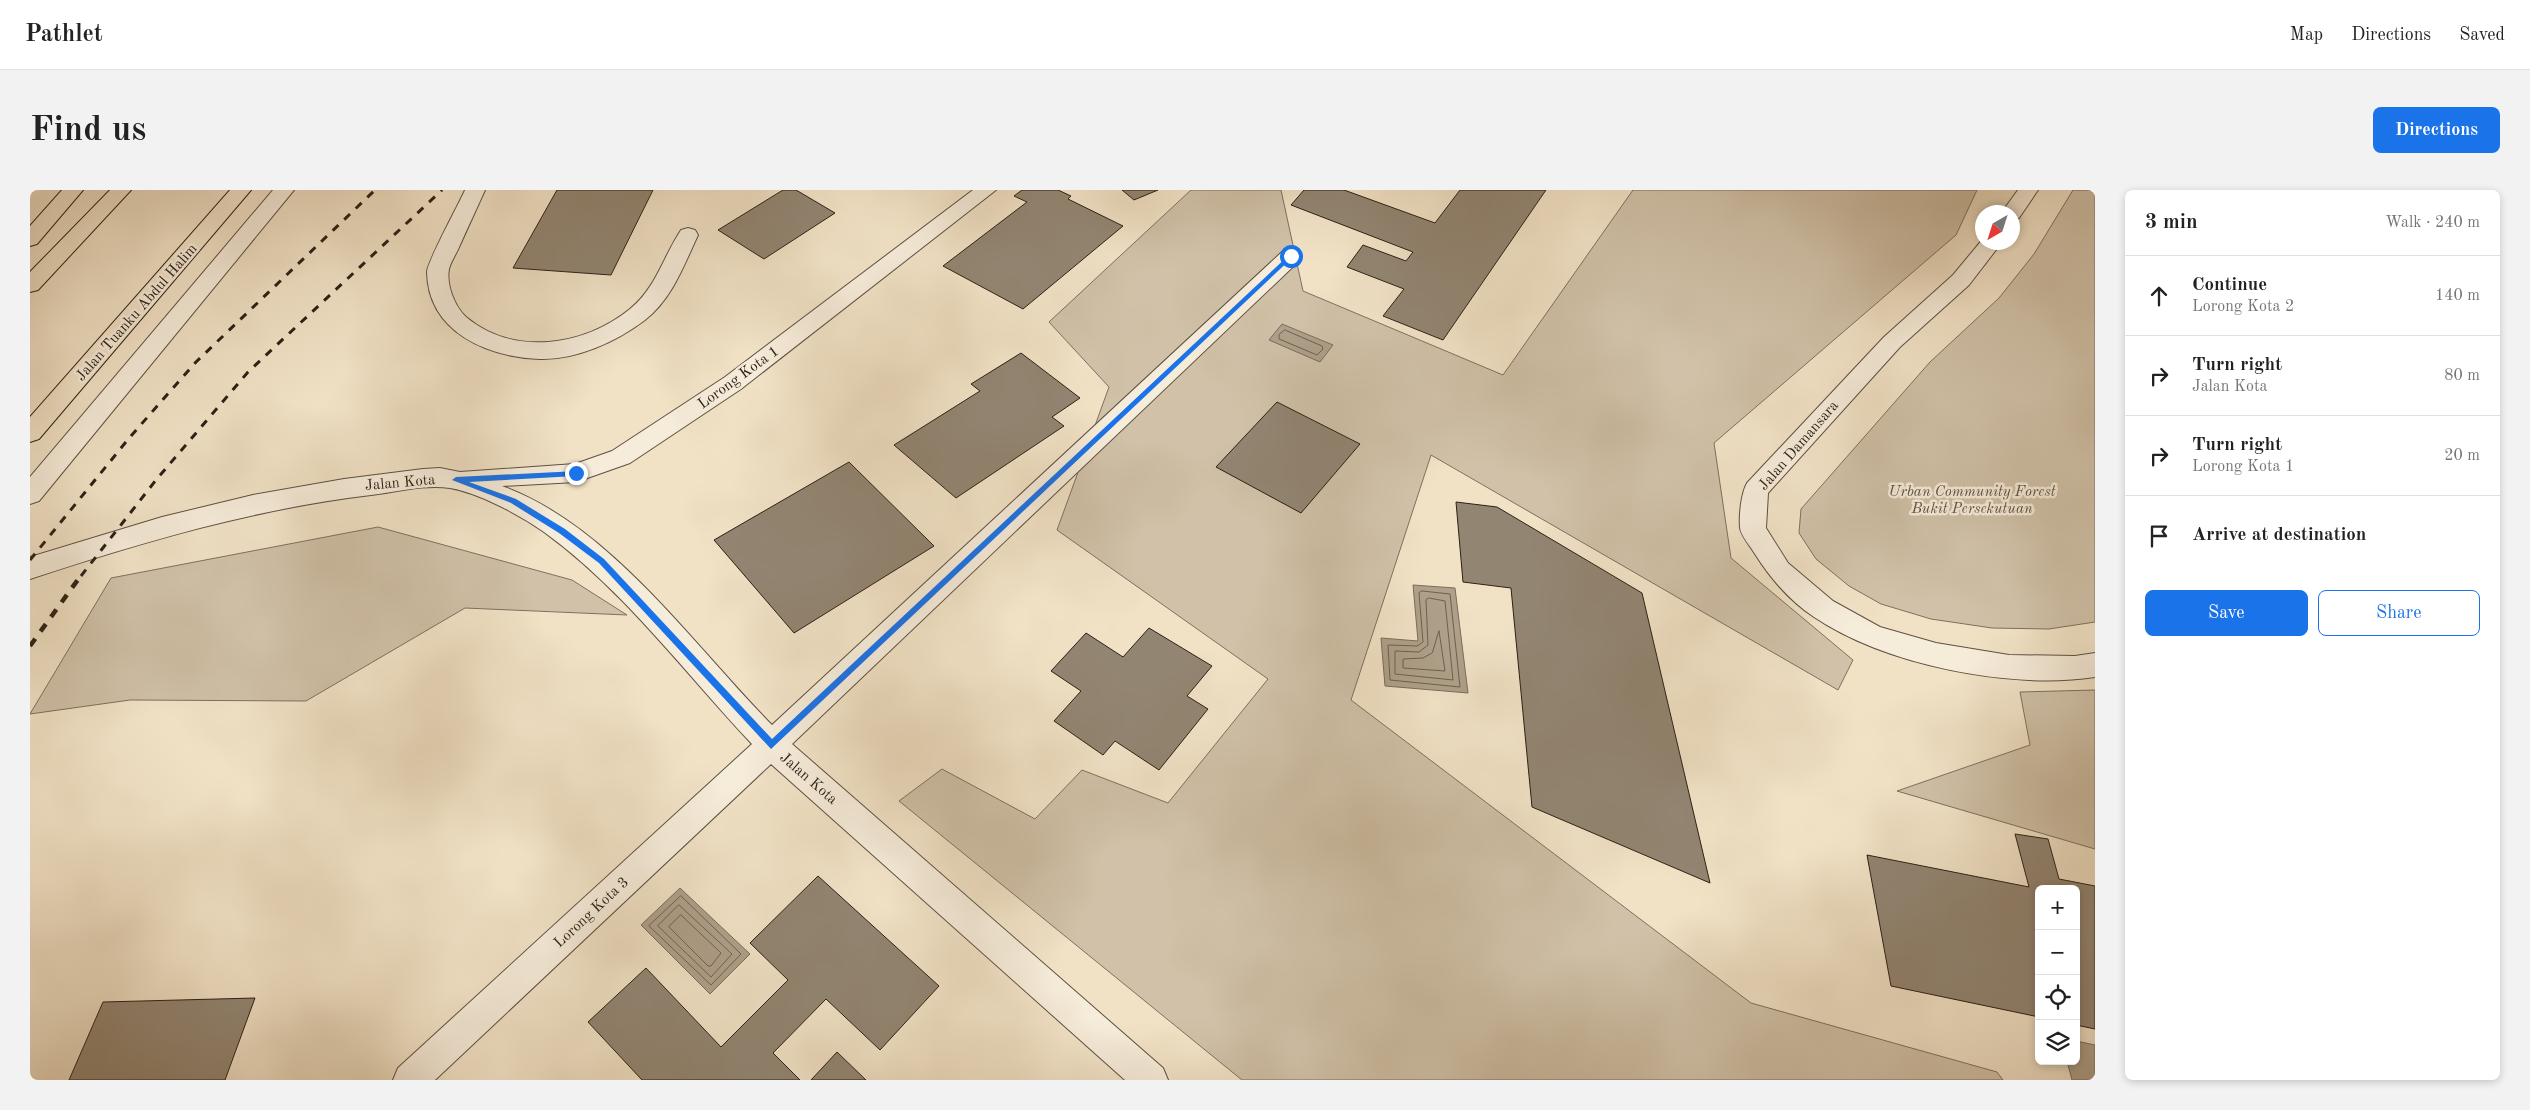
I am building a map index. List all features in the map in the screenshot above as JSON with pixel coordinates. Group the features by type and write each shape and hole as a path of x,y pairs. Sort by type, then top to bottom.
{"main road":[{"path":"30,239 73,190"},
{"path":"30,285 121,190"},
{"name":"Jalan Tuanku Abdul Halim","path":"30,433 241,190"}],"street":[{"path":"30,494 149,354 284,190"},
{"path":"475,190 438,270 441,296 452,316 471,333 500,346 541,351 578,345 608,334 638,314 660,292 688,235"},
{"name":"Lorong Kota 1","path":"456,480 576,473 621,457 733,383 986,190"},
{"path":"2018,205 2028,190"},
{"name":"Jalan Damansara","path":"1985,250 1961,280 1892,342 1824,413 1756,490 1753,528 1779,570 1824,609 1872,636 1936,655 2010,667 2075,668 2095,665"},
{"name":"Lorong Kota 3","path":"410,1080 771,745 1291,256"},
{"name":"Jalan Kota","path":"30,568 74,553 249,505 345,487 440,478 456,480 514,501 562,531 602,561 771,745 1151,1080"}],"green space":[{"path":"1191,190 1281,190 1303,291 1503,375 1633,190 1977,190 1956,235 1714,443 1731,558 1853,660 1838,690 1431,455 1351,700 1751,1003 1997,1072 2003,1080 1242,1080 899,801 942,769 1035,819 1082,770 1168,803 1268,679 1057,530 1109,387 1049,322"},
{"name":"Urban Community Forest Bukit Persekutuan","path":"2073,190 2095,190 2095,622 2049,629 1992,628 1931,619 1881,604 1849,586 1816,559 1799,533 1801,509 1930,362 1999,298 2034,254"},
{"path":"378,527 572,580 627,615 465,608 306,701 130,700 30,714 111,578"},
{"path":"2095,690 2095,849 1897,791 2030,745 2020,692"}],"water":[{"path":"1282,324 1333,345 1320,362 1269,340"},
{"path":"1413,585 1455,588 1468,693 1385,686 1381,638 1418,641"},
{"path":"680,888 750,954 710,994 641,925"},
{"path":"2080,1042 2095,1045 2095,1080 2072,1080 2068,1065 2080,1065"}],"building":[{"path":"557,190 653,190 611,275 513,268"},
{"path":"783,190 796,190 835,213 764,259 718,230"},
{"path":"1022,190 1058,190 1071,196 1068,199 1123,226 1023,309 943,266 1027,202 1014,196"},
{"path":"1122,190 1158,190 1134,200"},
{"path":"1304,190 1344,190 1435,223 1460,190 1546,190 1443,340 1383,316 1404,289 1347,267 1363,245 1406,261 1413,252 1291,205"},
{"path":"1021,353 1080,398 1052,417 1064,426 956,498 894,445 980,391 971,384"},
{"path":"1277,402 1360,444 1301,513 1216,467"},
{"path":"849,462 934,546 794,633 714,540"},
{"path":"1456,502 1497,507 1642,593 1710,883 1532,807 1511,588 1463,582"},
{"path":"1149,628 1212,666 1187,696 1208,709 1159,770 1115,741 1103,755 1054,721 1081,691 1051,671 1086,633 1123,657"},
{"path":"2015,834 2048,839 2059,879 2095,886 2095,1029 2080,1026 2080,885 2035,885 2035,1016 1891,986 1867,855 2029,887"},
{"path":"818,876 939,986 880,1050 826,999 773,1053 800,1080 642,1080 588,1022 646,968 721,1047 788,980 750,943"},
{"path":"255,998 225,1080 69,1080 103,1002"},
{"path":"837,1052 866,1080 811,1080"}],"railway":[{"path":"30,560 130,437 196,362 375,190"},
{"path":"81,576 156,480 248,372 442,190"},
{"path":"30,646 82,574"}],"route":[{"path":"576,473 456,480 514,501 562,531 602,561 771,745 1291,256"}]}
